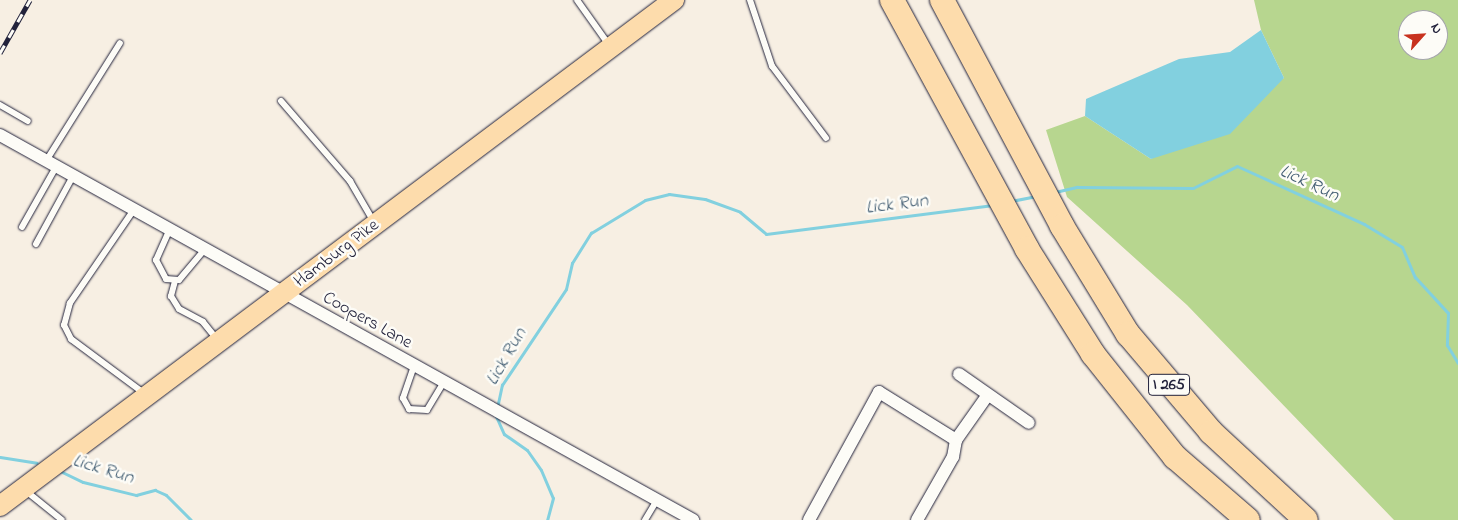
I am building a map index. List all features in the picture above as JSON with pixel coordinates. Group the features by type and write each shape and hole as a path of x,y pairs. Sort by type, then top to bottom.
{"highway":[{"name":"I 265","path":"892,0 1028,249 1094,354 1175,458 1248,520"},
{"name":"I 265","path":"942,0 1062,226 1103,297 1165,380 1211,432 1306,520"}],"main road":[{"name":"Hamburg Pike","path":"0,506 674,0"}],"street":[{"name":"Coopers Lane","path":"0,136 283,295 693,520"},
{"path":"959,374 987,396 1029,423"},
{"path":"809,520 879,392 956,440"},
{"path":"917,520 953,457 956,440 987,396"}],"lane":[{"path":"577,0 611,48"},
{"path":"750,0 772,66 826,138"},
{"path":"22,227 51,164 120,44"},
{"path":"280,101 350,182 376,225"},
{"path":"0,105 28,121"},
{"path":"36,244 73,176"},
{"path":"133,210 70,303 64,325 71,339 147,396"},
{"path":"170,231 156,260 166,279 175,281"},
{"path":"204,250 175,281 171,296 179,309 203,322 219,342"},
{"path":"414,366 404,398 409,408 427,410 444,382"},
{"path":"23,489 62,520"},
{"path":"645,520 657,500"}],"green space":[{"path":"1254,0 1458,0 1458,520 1394,520 1187,305 1067,197 1046,130 1085,116 1151,159 1284,78 1261,30"}],"water":[{"path":"1261,30 1284,78 1230,134 1151,159 1085,116 1086,99 1179,59 1230,52"}],"waterway":[{"name":"Lick Run","path":"1055,192 1077,187 1193,188 1237,166 1364,224 1402,247 1415,277 1448,313 1447,345 1458,363"},
{"name":"Lick Run","path":"497,408 502,385 566,289 572,263 591,233 645,200 669,194 705,199 740,212 766,234 993,205"},
{"name":"Lick Run","path":"1011,201 1037,196"},
{"name":"Lick Run","path":"495,414 504,434 527,450 541,470 553,498 547,520"},
{"name":"Lick Run","path":"0,457 37,463"},
{"name":"Lick Run","path":"60,471 83,482 136,495 155,490 166,495 191,520"}],"railway":[{"path":"0,53 30,0"}]}
